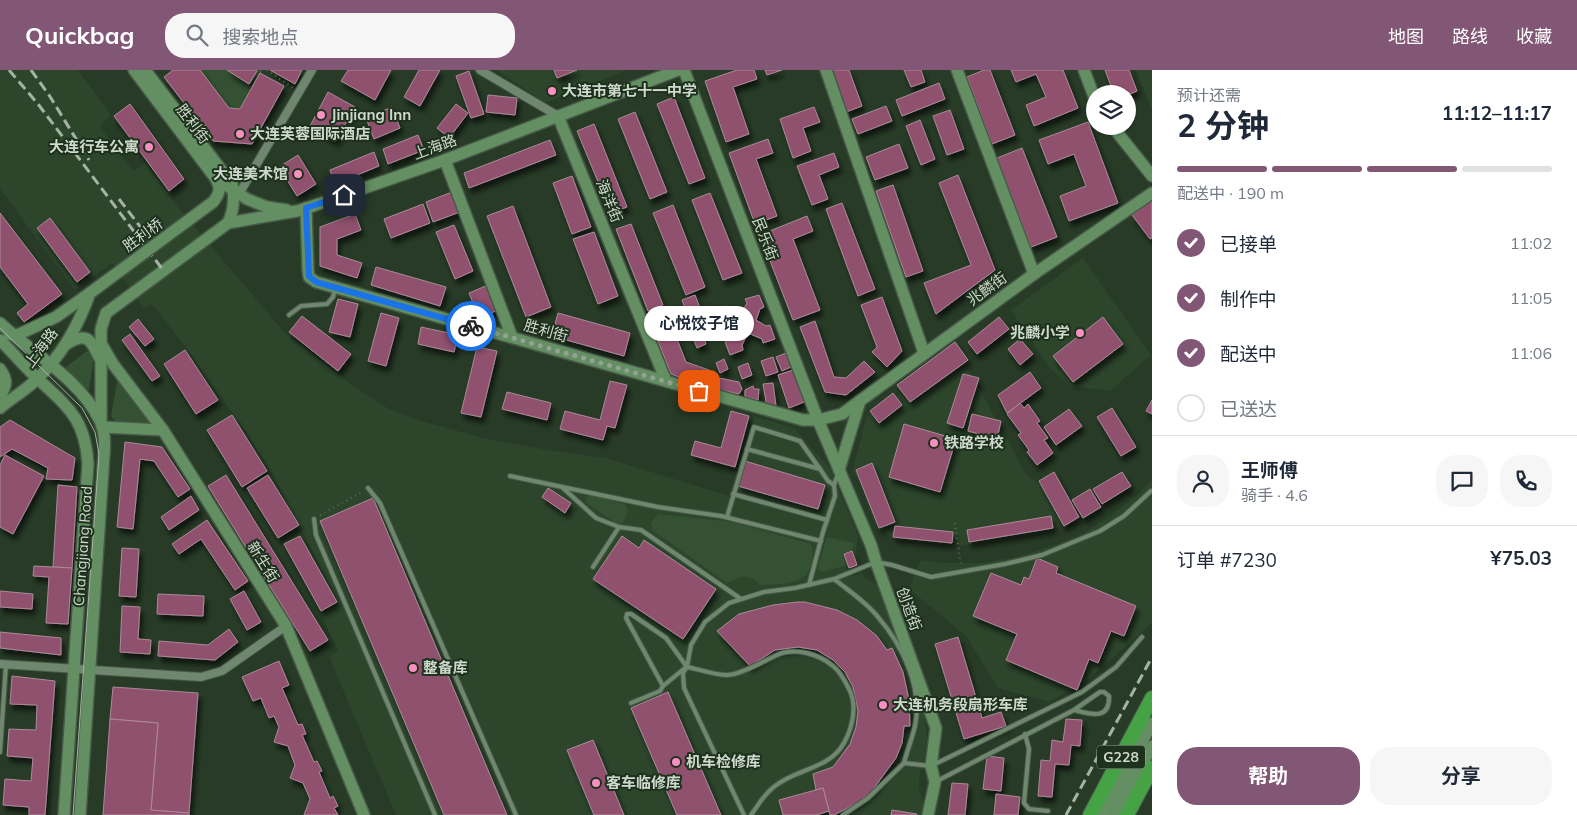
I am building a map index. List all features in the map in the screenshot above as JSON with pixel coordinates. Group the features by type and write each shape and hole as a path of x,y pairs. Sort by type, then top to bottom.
{"highway":[{"name":"G228","path":"1090,815 1152,698"},
{"name":"G228","path":"1127,815 1152,768"}],"street":[{"name":"胜利街","path":"134,70 216,179 237,192"},
{"name":"胜利街","path":"145,70 237,192"},
{"path":"163,430 102,424 101,329 106,313 228,223 237,192 312,70"},
{"path":"480,70 558,116"},
{"name":"上海路","path":"228,223 301,209 445,160 678,70"},
{"name":"民乐街","path":"684,70 818,420"},
{"path":"826,70 924,353"},
{"path":"957,70 1034,274"},
{"path":"1084,70 1090,85"},
{"name":"海洋街","path":"558,116 666,381"},
{"path":"1119,135 1152,176"},
{"path":"445,160 512,337"},
{"name":"胜利桥","path":"15,336 56,317 213,202 219,193 220,187 216,179"},
{"path":"237,192 247,199 267,207 301,209"},
{"name":"兆麟街","path":"842,414 1034,274 1152,193"},
{"name":"胜利街","path":"301,209 309,276 316,282 748,406 803,420 818,420 842,414"},
{"name":"上海路","path":"0,408 38,379 64,346 83,311 90,293"},
{"name":"Changjiang Road","path":"0,323 87,400 102,424 104,455 64,815"},
{"path":"0,334 15,336"},
{"path":"64,346 79,338 86,338 92,342 98,356 102,374"},
{"name":"Changjiang Road","path":"0,340 72,412 82,430 86,447 87,473 80,669 80,815"},
{"name":"新生街","path":"101,344 113,364 163,430 286,626 364,815"},
{"path":"0,368 5,376 6,386 0,397"},
{"path":"840,470 860,401"},
{"name":"创造街","path":"818,420 871,544 936,728 931,766 935,782 928,815"},
{"path":"3,664 201,677 222,671 286,626"},
{"path":"1103,815 1152,723"},
{"path":"1115,815 1152,746"}],"lane":[{"path":"289,315 301,306 326,304 333,297 336,287"},
{"path":"728,518 733,494 754,427 800,441 828,481 834,485"},
{"path":"747,449 820,469"},
{"path":"809,585 835,496 834,485 840,470"},
{"path":"510,476 658,507 728,518 821,542"},
{"path":"562,487 596,518 619,527 641,530 741,600"},
{"path":"368,488 380,503 516,815"},
{"path":"744,815 684,688 683,674 690,645 705,622 729,603 764,592 794,588 834,579 876,562 931,577 1042,555 1100,531 1124,516 1151,491"},
{"path":"733,494 827,520"},
{"path":"314,518 316,534 435,815"},
{"path":"593,567 619,527"},
{"path":"834,579 877,615 896,641 908,666 917,696 915,725 904,763 868,798 843,815"},
{"path":"663,686 626,618 627,614 631,614 666,638 686,667 729,675 779,654 792,651 818,657 834,667 845,681 851,694 853,711 846,740 839,750 830,760 776,785 764,796 751,815"},
{"path":"904,763 931,766 1082,692 1116,667 1142,637"},
{"path":"0,752 3,664"},
{"path":"631,703 660,691 663,686 686,667"},
{"path":"935,782 1074,710 1100,692 1104,692 1109,696 1109,703 1104,712 1097,715 1074,710"},
{"path":"1025,734 1029,749 1024,803 1028,808 1048,811"}],"path":[{"path":"267,70 299,92"},
{"path":"314,518 368,488"},
{"path":"955,524 960,551 961,572"}],"shaded area":[{"path":"0,70 78,70 111,115 100,127 133,171 145,163 181,211 286,334 355,387 387,408 418,420 483,438 606,458 729,496 754,416 794,428 830,468 858,536 856,551 864,577 880,587 917,682 924,711 927,737 923,769 920,772 919,789 929,815 396,815 329,657 338,650 321,615 339,603 271,471 190,353 152,304 144,308 112,263 75,290 0,189"},
{"path":"199,70 263,70 240,109 229,108"},
{"name":"大连市第七十一中学","path":"497,70 627,70 545,103"},
{"path":"1136,70 1152,70 1152,110"},
{"name":"兆麟小学","path":"1083,258 1151,355 1110,391 1069,386 1049,367 1011,310"},
{"name":"铁路学校","path":"958,350 1026,474 1042,486 1063,526 1042,533 959,546 899,540 876,529 853,469 866,418"},
{"path":"87,351 94,357 89,390 62,370"},
{"path":"118,377 149,423 117,423 111,416"},
{"path":"1152,479 1152,623 1085,682 1049,702 998,688 966,636 909,589 921,560 945,563 983,563 1020,556 1052,546 1084,533 1112,515 1140,492"},
{"path":"590,495 625,504 628,511 623,523 617,524 588,504 585,498"},
{"path":"658,514 733,522 811,544 812,560 805,575 792,582 760,586 755,580 744,576 727,583 652,530 651,523"},
{"path":"827,537 854,543 852,550 843,553 847,565 822,572 817,570"}],"building":[{"path":"173,70 200,70 229,108 240,109 260,73 284,86 252,144 213,141 164,77"},
{"path":"227,70 256,70 257,71 249,84"},
{"path":"270,70 302,70 295,84"},
{"path":"348,70 391,70 375,100 341,81"},
{"path":"419,70 440,70 420,106 404,97"},
{"path":"554,70 577,70 557,78"},
{"path":"737,70 754,70 757,79 733,87 749,134 726,142 705,81"},
{"path":"765,70 782,70 767,75"},
{"path":"831,70 849,70 862,106 846,112"},
{"path":"904,70 921,70 925,82 911,87"},
{"path":"984,70 990,70 1015,135 992,144 967,77"},
{"path":"1011,70 1063,70 1078,108 1034,126 1026,105 1046,97 1036,74 1016,82"},
{"path":"1105,70 1129,70 1135,85 1111,85"},
{"path":"469,71 484,114 471,118 456,76"},
{"path":"939,83 945,99 902,116 896,100"},
{"path":"328,92 355,107 336,141 310,126"},
{"path":"488,95 517,98 515,115 486,112"},
{"path":"674,97 705,178 689,184 657,104"},
{"name":"大连行车公寓","path":"130,104 184,179 169,191 114,116"},
{"path":"456,104 468,113 449,138 437,128"},
{"path":"886,106 892,121 858,134 852,119"},
{"path":"392,107 400,128 374,139 366,118"},
{"path":"814,107 820,122 803,128 811,151 793,158 780,119"},
{"path":"950,110 964,149 947,155 933,116"},
{"path":"635,112 667,192 650,199 618,119"},
{"path":"920,120 935,159 921,165 906,126"},
{"path":"1086,123 1086,135 1093,135 1118,203 1069,221 1060,196 1086,186 1074,154 1048,164 1039,140"},
{"path":"594,124 627,207 611,213 577,131"},
{"path":"418,135 424,150 388,164 383,149"},
{"path":"768,139 773,153 756,159 777,216 755,224 729,153"},
{"path":"550,140 556,155 469,188 464,173"},
{"path":"899,144 908,168 875,180 866,157"},
{"path":"1022,148 1057,237 1031,247 997,158"},
{"path":"374,152 379,166 335,184 330,170"},
{"path":"834,153 839,167 819,175 828,199 812,205 797,166"},
{"path":"298,155 316,184 297,196 279,167"},
{"path":"958,175 995,270 936,314 924,283 971,265 939,183"},
{"path":"572,176 591,227 572,234 553,183"},
{"path":"893,185 923,271 906,277 876,191"},
{"path":"452,192 460,212 433,222 426,202"},
{"path":"710,193 742,273 723,280 692,200"},
{"path":"1152,200 1152,238 1150,239 1132,215"},
{"path":"842,203 875,289 858,296 826,209"},
{"path":"423,204 430,223 391,238 384,219"},
{"path":"673,205 705,287 686,295 653,213"},
{"path":"513,206 551,307 526,317 487,216"},
{"path":"0,213 62,294 24,322 17,313 28,304 0,267"},
{"path":"355,214 361,230 337,239 337,255 362,263 357,278 320,266 320,227"},
{"path":"807,216 813,231 793,239 820,310 793,320 760,235"},
{"path":"50,218 90,272 77,282 37,228"},
{"path":"631,224 663,305 648,311 616,229"},
{"path":"454,225 473,271 455,279 436,232"},
{"path":"594,232 618,296 598,304 573,239"},
{"path":"376,267 446,287 440,306 371,285"},
{"path":"488,285 498,310 479,318 469,293"},
{"path":"695,295 700,308 687,313 682,300"},
{"path":"759,295 764,307 760,309 756,320 766,326 770,325 775,339 763,343 762,339 748,333 742,345 743,350 730,355 725,342 729,340 734,328 723,322 719,323 715,310 727,306 729,310 741,314 747,303 745,299"},
{"path":"882,297 902,351 887,367 872,352 877,347 861,305"},
{"path":"338,299 358,304 350,337 329,332"},
{"path":"381,313 399,318 386,366 368,361"},
{"path":"558,313 630,333 624,356 552,336"},
{"path":"302,316 351,354 338,371 289,332"},
{"path":"999,317 1009,329 977,354 968,342"},
{"path":"1103,317 1123,344 1073,382 1053,356"},
{"path":"138,319 154,339 145,346 129,327"},
{"path":"669,319 686,362 709,370 704,386 671,374 652,326"},
{"path":"815,321 834,377 846,378 864,361 875,372 846,395 825,392 800,327"},
{"path":"699,323 706,344 697,348 689,327"},
{"path":"421,327 458,335 454,352 418,344"},
{"path":"130,334 160,376 152,381 122,340"},
{"path":"1020,339 1033,354 1020,365 1008,349"},
{"path":"955,342 968,360 910,402 897,385"},
{"path":"477,347 497,351 481,417 461,413"},
{"path":"185,350 218,400 196,414 164,364"},
{"path":"786,353 791,367 782,371 776,357"},
{"path":"773,357 778,372 766,376 761,361"},
{"path":"724,359 728,369 720,373 716,363"},
{"path":"748,363 752,375 742,379 738,367"},
{"path":"793,370 804,402 789,408 778,375"},
{"path":"1030,372 1041,388 1007,413 998,395"},
{"path":"963,374 979,378 963,428 947,423"},
{"path":"714,377 739,382 742,389 739,394 711,388"},
{"path":"610,381 627,385 615,428 607,426 603,440 560,429 565,411 600,420"},
{"path":"773,383 776,406 767,407 763,384"},
{"path":"753,386 754,389 759,389 758,400 745,397 745,390"},
{"path":"507,392 551,403 547,420 502,409"},
{"path":"893,393 902,405 879,423 870,411"},
{"path":"1152,400 1152,414 1146,411"},
{"path":"1020,403 1024,408 1028,404 1040,421 1037,423 1048,438 1044,440 1053,453 1037,465 1018,435 1021,433 1007,414"},
{"path":"1112,408 1136,447 1121,456 1097,417"},
{"path":"1069,409 1082,426 1056,445 1044,427"},
{"path":"731,411 749,416 735,467 691,455 695,441 721,448"},
{"path":"972,414 1001,421 997,439 968,431"},
{"path":"232,415 267,471 242,487 207,430"},
{"path":"10,420 75,458 72,480 46,479 48,468 12,449 0,457 0,427"},
{"path":"904,424 956,439 940,492 889,477"},
{"path":"125,442 162,447 190,489 178,497 154,461 140,459 133,529 117,527"},
{"path":"5,455 44,476 13,534 0,527 0,465"},
{"path":"745,461 825,485 818,509 738,486"},
{"path":"872,463 895,522 879,528 856,470"},
{"path":"1054,472 1079,517 1064,526 1039,481"},
{"path":"1122,472 1131,486 1102,504 1093,489"},
{"path":"226,475 328,640 310,651 208,486"},
{"path":"268,475 299,525 278,538 247,488"},
{"path":"58,485 77,487 72,568 53,567"},
{"path":"548,488 571,503 565,513 542,497"},
{"path":"1090,489 1101,507 1083,518 1072,500"},
{"path":"191,496 199,510 169,530 161,517"},
{"name":"整备库","path":"373,498 507,815 444,815 320,521"},
{"path":"1051,516 1053,528 969,542 967,530"},
{"path":"207,520 248,581 235,590 201,539 179,554 172,544"},
{"path":"895,526 953,532 952,543 893,537"},
{"path":"300,536 337,602 321,611 284,544"},
{"path":"622,536 639,548 644,540 716,589 683,639 593,579"},
{"path":"122,548 139,549 136,597 119,596"},
{"path":"852,551 857,565 849,568 844,554"},
{"path":"1037,558 1058,567 1056,573 1136,606 1124,636 1111,631 1098,663 1089,659 1077,690 1006,660 1017,634 973,616 991,573 1021,585 1024,577 1029,579"},
{"path":"34,566 72,568 68,624 46,623 49,577 33,576"},
{"path":"0,591 33,594 32,609 0,607"},
{"path":"244,591 261,622 247,630 230,599"},
{"path":"158,594 204,596 203,616 157,614"},
{"name":"大连机务段扇形车库","path":"805,602 837,610 857,620 876,635 887,650 892,648 903,672 909,700 910,726 904,726 902,743 896,758 871,792 857,803 834,815 830,815 823,788 816,790 813,774 833,767 850,744 856,727 858,711 853,687 845,672 833,660 817,650 798,647 775,650 750,666 717,631 739,614 773,605"},
{"path":"122,606 140,607 138,639 151,640 150,654 120,652"},
{"path":"229,629 238,642 215,660 158,656 159,641 208,645"},
{"path":"0,632 61,638 61,655 0,648"},
{"path":"958,637 982,718 1001,712 1006,726 964,739 935,644"},
{"path":"279,661 289,685 282,688 298,725 302,724 306,734 302,735 314,762 317,761 322,771 319,772 330,798 333,796 338,806 334,808 338,815 304,815 310,799 303,783 290,778 295,765 288,746 274,742 279,727 274,716 269,718 261,698 253,701 242,677"},
{"path":"12,676 55,681 45,815 29,815 29,807 3,805 5,779 31,781 33,758 7,756 9,729 36,730 37,705 10,704"},
{"path":"113,687 198,693 189,813 151,810 158,723 110,719"},
{"name":"机车检修库","path":"668,692 721,815 677,815 631,708"},
{"path":"110,719 158,723 151,810 189,813 189,815 103,815"},
{"path":"1066,719 1082,720 1080,746 1071,745 1069,765 1055,764 1052,797 1038,796 1041,760 1050,761 1052,740 1063,742"},
{"name":"客车临修库","path":"593,740 624,815 594,815 567,750"},
{"path":"987,756 1004,758 1001,791 983,789"},
{"path":"952,783 968,784 965,815 948,815"},
{"path":"823,788 829,811 816,815 783,815 779,800"},
{"path":"996,794 1020,797 1018,815 994,815"},
{"path":"892,810 917,814 917,815 891,815"}],"tram line":[{"path":"0,328 82,408 95,432 99,454 73,815"}],"railway":[{"path":"9,70 38,104 163,270"},
{"path":"31,70 49,95 89,160"},
{"path":"119,199 142,229"},
{"path":"1066,815 1152,657"}],"way so far":[{"path":"471,326 699,391"}],"place":[{"name":"大连市第七十一中学","path":"552,91"},
{"name":"Jinjiang Inn","path":"321,115"},
{"name":"大连芙蓉国际酒店","path":"240,134"},
{"name":"大连行车公寓","path":"149,147"},
{"name":"大连美术馆","path":"298,174"},
{"name":"兆麟小学","path":"1080,333"},
{"name":"心悦饺子馆","path":"699,391"},
{"name":"铁路学校","path":"934,443"},
{"name":"整备库","path":"413,668"},
{"name":"大连机务段扇形车库","path":"883,705"},
{"name":"机车检修库","path":"676,762"},
{"name":"客车临修库","path":"596,783"}],"route":[{"path":"344,195 306,208 309,276 316,282 471,326"}]}
